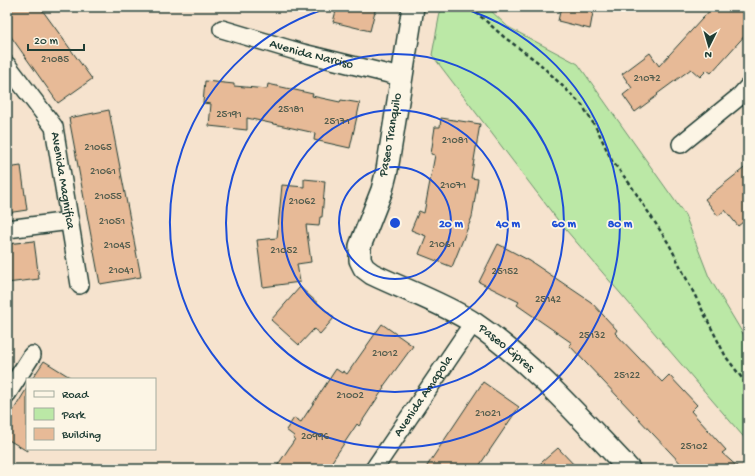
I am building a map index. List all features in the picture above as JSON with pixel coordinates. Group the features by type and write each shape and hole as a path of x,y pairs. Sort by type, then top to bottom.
{"street":[{"name":"Paseo Tranquilo","path":"360,260 360,246 382,190 413,7"},
{"name":"Avenida Narciso","path":"222,29 299,52 401,77"},
{"name":"Avenida Magnifica","path":"9,73 54,127 80,286"},
{"path":"681,144 740,96 748,87"},
{"path":"7,229 70,221"},
{"name":"Paseo Cipres","path":"360,260 364,268 372,274 443,307 473,323 516,355 552,388 629,469"},
{"name":"Avenida Amapola","path":"374,469 473,323"},
{"path":"7,394 32,355"}],"path":[{"path":"470,7 504,38 539,63 582,105 598,131 612,161 630,184 669,244 726,357 748,386"}],"green space":[{"path":"441,7 487,7 508,27 578,64 685,215 709,277 748,342 748,442 560,223 432,55"}],"building":[{"path":"7,7 40,7 92,79 58,103 7,31"},
{"path":"337,7 376,7 370,31 333,22"},
{"path":"561,7 594,7 590,29 558,21"},
{"path":"713,7 748,7 748,32 711,73 707,70 700,77 691,69 635,112 623,95 632,88 622,74 650,53 659,66"},
{"path":"205,81 234,84 234,86 267,89 268,84 313,94 312,96 340,102 341,100 360,103 350,148 314,140 315,133 247,118 247,130 209,126 211,104 203,103"},
{"path":"109,110 141,277 100,284 69,118"},
{"path":"441,118 480,124 471,178 478,179 472,217 452,267 419,254 426,236 411,230 419,211 424,213 435,155 431,154 435,127 440,127"},
{"path":"748,165 748,218 738,226 725,210 718,216 705,199"},
{"path":"21,166 27,210 7,213 7,168"},
{"path":"304,179 325,181 322,217 320,217 319,226 306,225 311,262 297,264 300,282 263,287 257,240 277,238 282,185 304,187"},
{"path":"34,241 39,279 7,283 7,244"},
{"path":"498,244 530,261 591,302 617,330 615,333 662,382 669,375 697,405 691,411 726,450 722,453 740,469 686,469 569,345 572,343 517,305 519,302 479,282"},
{"path":"300,287 334,318 320,334 314,329 299,345 271,320"},
{"path":"382,324 413,346 383,387 384,388 359,426 357,424 327,469 275,469 295,439 293,438 294,436 286,430 294,418 301,422 336,369 347,374"},
{"path":"44,361 71,378 33,378"},
{"path":"483,382 519,407 477,469 425,469"},
{"path":"26,390 27,451 7,439 7,421"},
{"path":"558,448 578,469 534,469"}]}
